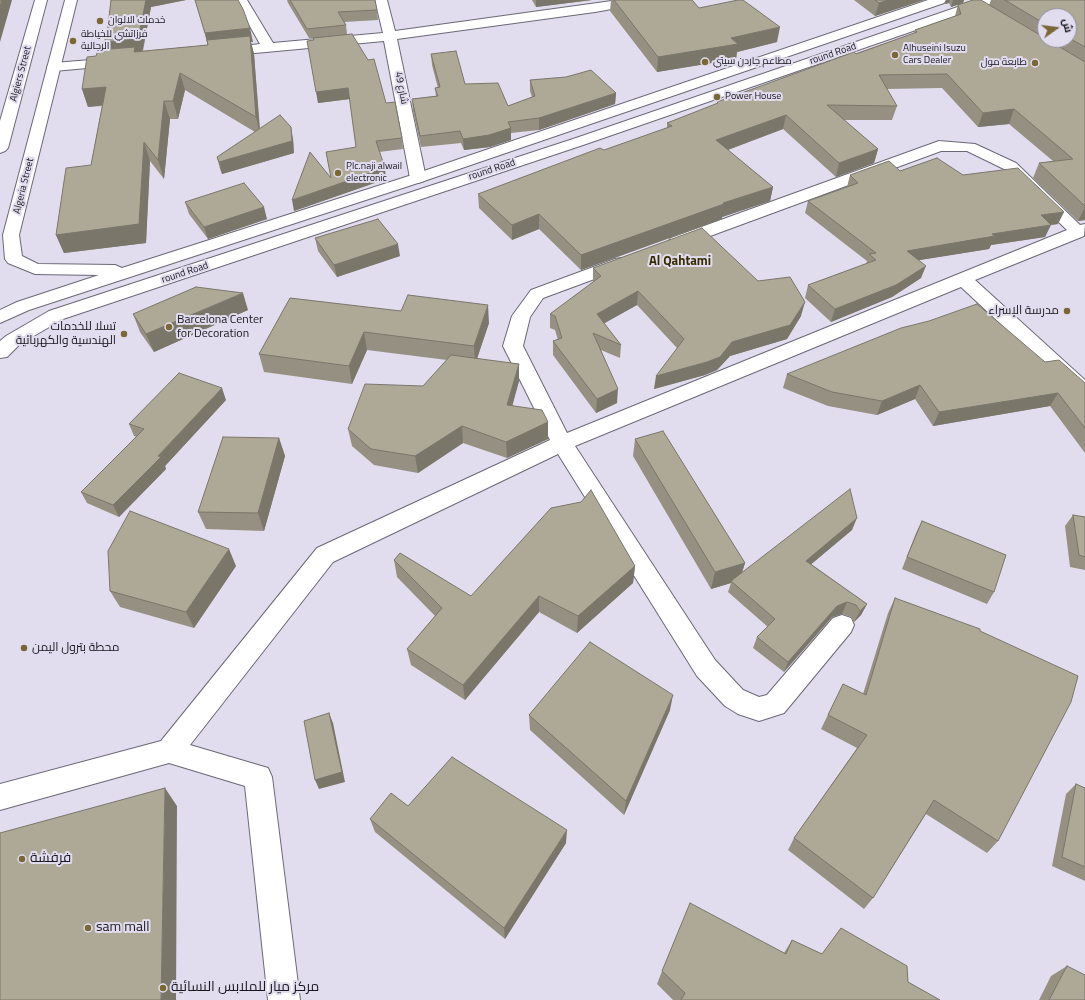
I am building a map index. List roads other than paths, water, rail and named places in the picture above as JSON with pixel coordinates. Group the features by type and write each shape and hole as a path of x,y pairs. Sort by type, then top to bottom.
{"street":[{"name":"Algiers Street","path":"0,148 4,121 41,0"},
{"name":"Algeria Street","path":"71,0 11,236 14,259 35,269 130,271"},
{"path":"240,0 269,48"},
{"name":"شارع 49","path":"381,0 390,36 418,178"},
{"path":"213,53 390,36 595,8 640,0"},
{"name":"round Road","path":"0,317 23,306 418,178 940,0"},
{"name":"round Road","path":"0,352 13,340 56,315 581,141 981,5"},
{"path":"54,67 126,61"},
{"path":"564,128 581,141"},
{"path":"169,751 325,555 562,443 964,280 1081,230 1010,166 970,147 939,146 664,247"},
{"path":"641,256 537,294 521,316 513,346 562,443 706,668 734,698 747,706 759,709 775,705 842,625"},
{"path":"964,280 1085,391"},
{"path":"0,797 169,751 258,777 284,1000"}],"place":[{"name":"خدمات الالوان","path":"100,21"},
{"name":"فرزاتشي للخياطة الرجالية","path":"73,41"},
{"name":"Alhuseini Isuzu Cars Dealer","path":"895,55"},
{"name":"مطاعم جاردن سيتي","path":"705,62"},
{"name":"طابعة مول","path":"1035,63"},
{"name":"Power House","path":"717,97"},
{"name":"Plc.naji alwail electronic","path":"338,173"},
{"name":"مدرسة الإسراء","path":"1067,311"},
{"name":"Barcelona Center for Decoration","path":"169,327"},
{"name":"تسلا للخدمات الهندسية والكهربائية","path":"124,334"},
{"name":"محطة بترول اليمن","path":"24,648"},
{"name":"فرفشة","path":"22,859"},
{"name":"sam mall","path":"88,928"},
{"name":"مركز ميار للملابس النسائية","path":"163,988"}],"district":[{"name":"Al Qahtami","path":"680,262"}]}
